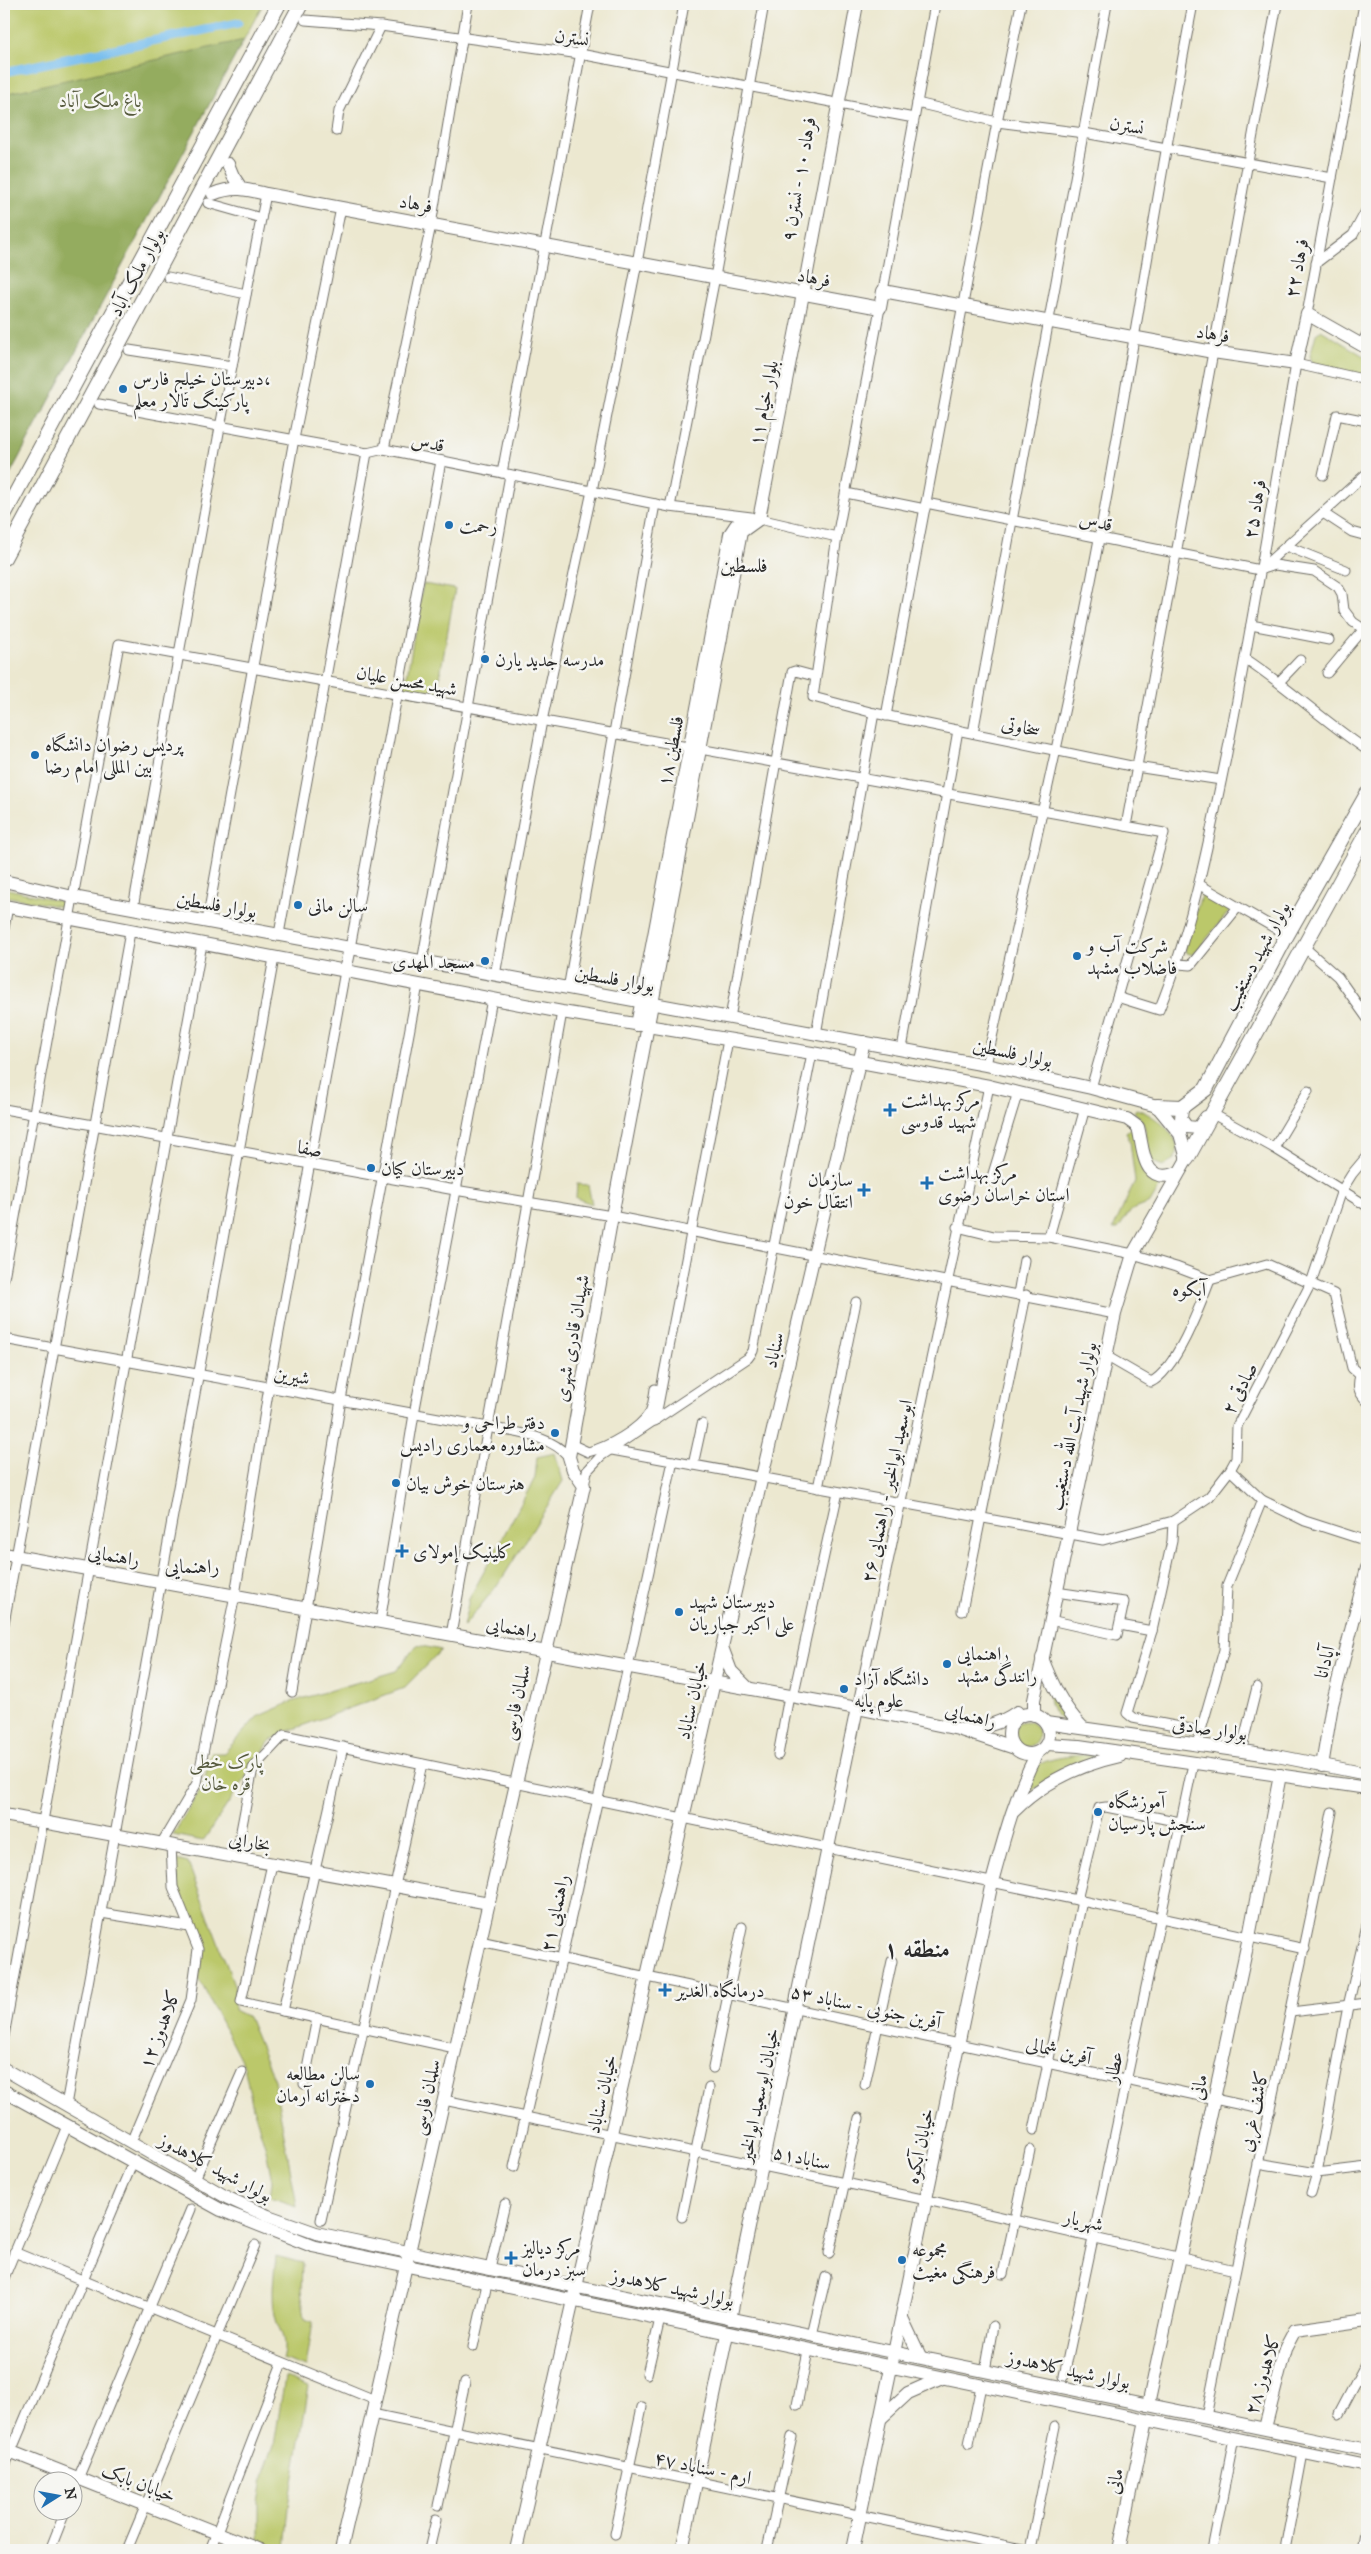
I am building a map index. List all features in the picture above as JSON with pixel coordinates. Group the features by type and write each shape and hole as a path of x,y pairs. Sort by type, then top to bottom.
{"main road":[{"name":"بولوار ملک آباد","path":"4,515 279,4"},
{"name":"بولوار ملک آباد","path":"4,558 301,4"},
{"path":"835,103 848,4"},
{"path":"835,103 857,4"},
{"name":"فرهاد ۱۰ - نسترن ۹","path":"801,293 835,103"},
{"path":"228,164 241,188"},
{"path":"210,198 226,188 241,188"},
{"name":"فرهاد","path":"241,188 880,308"},
{"path":"880,308 883,291"},
{"name":"فرهاد","path":"883,291 1213,352 1296,364"},
{"name":"بلوار خیام ۱۱","path":"755,518 801,293"},
{"path":"1307,314 1365,342"},
{"name":"فرهاد ۲۲","path":"1296,364 1307,314"},
{"name":"فلسطین ۱۸","path":"642,1026 695,749 741,532 755,518"},
{"name":"بولوار شهید دستغیب","path":"1182,1107 1206,1089 1288,935 1367,794"},
{"name":"بولوار شهید دستغیب","path":"1187,1159 1303,946 1366,838"},
{"name":"بولوار فلسطین","path":"4,881 72,896 422,962 986,1065 1092,1088 1157,1106"},
{"name":"بولوار فلسطین","path":"6,906 130,932 562,1012 860,1062 1018,1092 1127,1119 1138,1127 1145,1160 1152,1172 1167,1177 1177,1173"},
{"path":"345,972 350,948"},
{"name":"شهیدان قادری شهری","path":"570,1450 612,1216 642,1026"},
{"path":"860,1062 864,1042"},
{"name":"سناباد","path":"722,1647 860,1062"},
{"path":"1157,1106 1182,1107 1180,1119 1183,1124 1187,1127 1198,1128 1203,1124 1217,1098 1225,1091"},
{"path":"1157,1106 1180,1134 1187,1159"},
{"name":"بولوار شهید آیت الله دستغیب","path":"1034,1715 1034,1700 1042,1658 1115,1314 1133,1254 1177,1173 1187,1159"},
{"path":"546,1652 584,1486 573,1470 570,1450"},
{"name":"راهنمایی","path":"10,1555 857,1708 958,1729 1012,1747"},
{"name":"آپادانا","path":"1322,1766 1332,1705 1367,1568"},
{"path":"722,1647 731,1671 749,1689"},
{"name":"خیابان سناباد","path":"516,2550 722,1647"},
{"name":"سلمان فارسی","path":"341,2550 546,1652"},
{"path":"1042,1658 1052,1683 1067,1711 1083,1728"},
{"path":"958,1729 988,1727 1006,1720 1034,1700"},
{"name":"خیابان ابوسعید ابوالخیر","path":"730,2319 857,1708"},
{"path":"1022,1715 1034,1715 1046,1723 1049,1734 1047,1744 1036,1753 1023,1754 1012,1747 1008,1735 1012,1723 1022,1715"},
{"name":"بولوار صادقی","path":"1046,1723 1197,1746 1278,1756 1367,1774"},
{"name":"بولوار صادقی","path":"1047,1744 1367,1788"},
{"name":"خیابان آبکوه","path":"853,2550 992,1882 1010,1815 1036,1753"},
{"path":"1010,1815 1032,1793 1061,1776 1090,1763 1130,1754"},
{"name":"مانی","path":"1148,2405 1249,1937 1280,1775"},
{"name":"بخارایی","path":"4,1815 489,1903"},
{"name":"بولوار شهید کلاهدوز","path":"4,2069 228,2198 268,2216 316,2233 487,2284 573,2300 808,2351 1367,2466"},
{"name":"بولوار شهید کلاهدوز","path":"4,2091 221,2210 312,2246 490,2268 1367,2450"},
{"path":"902,2318 920,2356"},
{"name":"کلاهدوز ۲۸","path":"1265,2428 1285,2350 1295,2330 1367,2320"},
{"path":"682,2550 727,2334"},
{"path":"880,2419 908,2393 942,2378"},
{"name":"مانی","path":"1119,2550 1146,2420"},
{"name":"خیابان بابک","path":"7,2450 63,2472"},
{"name":"خیابان بابک","path":"82,2480 260,2550"}],"street":[{"path":"384,449 430,224 468,4"},
{"path":"422,962 468,708 524,360 590,4"},
{"path":"495,975 542,721 592,491 637,263 670,72 684,4"},
{"path":"670,507 716,277 764,4"},
{"path":"883,291 935,4"},
{"path":"886,716 997,122 1021,4"},
{"path":"973,733 1107,4"},
{"path":"986,1065 1042,811 1058,751 1099,539 1165,148 1193,4"},
{"path":"1126,826 1277,4"},
{"name":"فرهاد ۲۲","path":"1307,314 1364,4"},
{"name":"نسترن","path":"305,20 381,26 580,54 914,118"},
{"path":"336,130 339,111 381,26"},
{"name":"نسترن","path":"917,103 997,122 1084,133 1332,178"},
{"path":"134,908 220,427 266,194"},
{"path":"210,198 261,218"},
{"path":"207,921 294,439 341,208"},
{"path":"1316,263 1353,235 1367,209"},
{"path":"168,277 246,294"},
{"path":"730,1018 792,672 795,671 814,676 837,537 880,308"},
{"path":"129,350 232,366"},
{"name":"فرهاد","path":"1296,364 1367,380"},
{"name":"فرهاد ۲۵","path":"1200,885 1246,659 1296,364"},
{"name":"قدس","path":"99,404 367,453 384,449 670,507 755,518 837,537"},
{"path":"1323,475 1337,416 1367,421"},
{"path":"279,934 367,453"},
{"path":"350,948 441,461"},
{"path":"1260,570 1367,473"},
{"name":"قدس","path":"846,493 1012,520 1260,570"},
{"path":"568,989 655,504"},
{"path":"1323,513 1352,532 1367,536"},
{"path":"1286,546 1346,570"},
{"path":"1260,570 1276,565 1314,571 1338,588 1342,594 1344,610 1353,622 1365,627 1328,673"},
{"path":"1251,626 1329,640"},
{"name":"شهید محسن علیان","path":"72,896 119,644 774,764 1164,833 1117,997"},
{"path":"1246,659 1280,681 1341,732 1367,750"},
{"path":"1280,681 1300,660"},
{"name":"سخاوتی","path":"814,676 811,693 816,698 874,713 1136,767 1221,780"},
{"path":"816,1034 874,713"},
{"path":"903,1043 958,730"},
{"path":"1092,1088 1117,997 1159,1010 1178,964 1200,885 1288,935"},
{"path":"4,1278 70,920 72,896"},
{"path":"4,928 6,906"},
{"path":"1178,964 1191,965 1238,906"},
{"path":"4,1623 10,1555 54,1348 130,932"},
{"path":"4,2036 202,944"},
{"path":"1303,946 1338,977 1367,1018"},
{"path":"66,2105 274,958"},
{"path":"166,1845 197,1783 235,1595 269,1387 345,972"},
{"path":"292,1692 341,1400 418,985"},
{"path":"380,1622 414,1414 492,999"},
{"path":"451,1635 562,1012"},
{"path":"655,1421 693,1232 728,1040"},
{"path":"584,1486 587,1471 601,1456 748,1358 753,1351 812,1054"},
{"name":"ابوسعید ابوالخیر - راهنمایی ۲۶","path":"857,1708 946,1280 989,1086"},
{"path":"1274,1148 1308,1091"},
{"path":"991,1180 1018,1092"},
{"path":"1049,1237 1085,1108"},
{"name":"صفا","path":"4,1109 455,1190 612,1216 774,1249 1022,1294 1115,1314"},
{"path":"1212,1114 1274,1148 1367,1206"},
{"name":"صادقی ۲","path":"763,1479 1103,1540 1173,1521 1209,1497 1236,1459 1237,1426 1311,1283 1342,1190 1367,1156"},
{"path":"958,1227 994,1236 1049,1237 1133,1254 1176,1266 1210,1280 1267,1264 1334,1294 1352,1368 1360,1375 1357,1385 1360,1394 1367,1401"},
{"path":"962,1611 982,1518 1022,1294 1024,1260"},
{"path":"1106,1356 1151,1382 1158,1378 1173,1358 1200,1306 1210,1280"},
{"path":"818,1488 856,1302"},
{"name":"شیرین","path":"4,1339 488,1427 543,1439 570,1450"},
{"path":"570,1450 588,1452 598,1450 639,1425 650,1411 661,1362 670,1349"},
{"path":"693,1465 702,1424"},
{"path":"612,1450 763,1479"},
{"name":"راهنمایی ۲۱","path":"514,2167 673,1461"},
{"path":"1230,1470 1262,1500 1305,1521 1367,1541"},
{"path":"778,1755 838,1492"},
{"path":"1197,1746 1224,1650 1227,1586 1262,1500"},
{"path":"1173,1521 1172,1541 1152,1630 1127,1714 1133,1718 1201,1731"},
{"path":"1050,1620 1118,1635 1124,1602 1056,1592"},
{"path":"1120,1624 1152,1630"},
{"path":"1241,1751 1257,1687"},
{"path":"236,1857 253,1768 284,1735 1079,1900 1161,1920 1305,1949"},
{"path":"283,2011 343,1747"},
{"path":"321,2220 422,1764"},
{"name":"عطار","path":"1064,2376 1193,1764"},
{"path":"1034,2130 1099,1808 1106,1807 1180,1822"},
{"name":"کاشف غربی","path":"1206,2417 1235,2270 1305,1949 1332,1812"},
{"name":"کلاهدوز ۱۲","path":"134,2135 191,2000 198,1950 173,1887 166,1845"},
{"path":"272,1864 241,2002 456,2048"},
{"path":"101,1912 189,1927"},
{"path":"1311,2193 1317,2173 1348,2006 1367,1925"},
{"path":"713,2068 742,1927"},
{"name":"آفرین جنوبی - سناباد ۵۳","path":"480,1940 960,2042"},
{"path":"865,2085 892,1961"},
{"path":"1291,2012 1367,2003"},
{"path":"304,2084 317,2018"},
{"name":"آفرین شمالی","path":"960,2042 1046,2064 1270,2111"},
{"path":"195,2179 242,2072"},
{"path":"682,2217 694,2152 709,2088"},
{"name":"سناباد۵۱","path":"444,2100 927,2200"},
{"path":"829,2253 859,2118"},
{"path":"4,2278 67,2126"},
{"path":"1003,2274 1030,2150"},
{"path":"1258,2163 1317,2173 1367,2167"},
{"path":"4,2468 7,2450 130,2169"},
{"name":"شهریار","path":"927,2200 1235,2270"},
{"path":"490,2268 506,2204"},
{"path":"81,2472 151,2309 191,2209"},
{"path":"127,2550 255,2245"},
{"path":"14,2252 375,2400"},
{"path":"812,2335 826,2277"},
{"path":"473,2347 487,2284"},
{"path":"647,2374 660,2320"},
{"path":"985,2371 993,2326"},
{"path":"797,2405 808,2351"},
{"path":"1339,2414 1367,2361"},
{"path":"210,2550 282,2362"},
{"path":"438,2506 465,2382"},
{"path":"969,2444 981,2386"},
{"path":"615,2534 642,2407"},
{"name":"ارم - سناباد ۴۷","path":"372,2414 1028,2550"},
{"path":"1028,2550 1055,2426"},
{"path":"767,2550 776,2499 792,2437"},
{"path":"1212,2550 1234,2438"},
{"path":"1285,2550 1303,2453"},
{"path":"429,2550 436,2520"},
{"path":"50,2550 61,2522"},
{"path":"1362,2550 1367,2522"}],"green space":[{"name":"باغ ملک آباد","path":"4,4 263,4 4,485"},
{"name":"باغ ملک آباد","path":"244,40 4,485 4,94"},
{"path":"1321,330 1367,358 1367,377 1313,364 1310,356 1316,334"},
{"path":"423,584 455,589 436,699 404,693"},
{"path":"4,888 68,903 67,908 4,896"},
{"path":"1202,892 1233,907 1193,955 1187,953 1185,949"},
{"path":"1136,1109 1155,1118 1172,1134 1177,1152 1173,1160 1163,1166 1153,1162 1150,1156 1145,1129 1143,1123 1134,1112"},
{"path":"1131,1128 1138,1142 1145,1172 1160,1186 1150,1203 1130,1211 1118,1229 1113,1229 1135,1181 1130,1141 1126,1132"},
{"path":"577,1184 588,1185 592,1204 576,1198"},
{"path":"555,1453 563,1481 500,1582 463,1627 469,1599 535,1478 537,1457"},
{"name":"پارک خطی قره خان","path":"417,1645 441,1650 404,1688 288,1731 270,1741 203,1841 173,1835 203,1785 211,1753 224,1753 257,1717 291,1702 396,1671"},
{"path":"1048,1682 1072,1722 1059,1717 1052,1708"},
{"path":"1025,1721 1034,1725 1038,1734 1034,1743 1025,1747 1016,1743 1012,1734 1016,1725"},
{"path":"1099,1754 1019,1797 1027,1777 1036,1766 1063,1757"},
{"path":"176,1860 188,1863 235,1987 234,2010 248,2017 274,2080 297,2206 270,2197 272,2181 266,2149 253,2108 244,2066 199,1979 201,1947 179,1890"},
{"path":"276,2256 302,2263 301,2290 305,2319 313,2322 306,2367 282,2359 284,2346 273,2300"},
{"path":"285,2377 309,2386 289,2506 285,2550 281,2550 259,2542 259,2502 264,2472 274,2445"}],"waterway":[{"path":"4,72 238,23"}],"place":[{"name":"دبیرستان خیلج فارس، پارکینگ تالار معلم","path":"123,389"},
{"name":"رحمت","path":"449,525"},
{"name":"مدرسه جدید یارن","path":"485,659"},
{"name":"پردیس رضوان دانشگاه بین المللی امام رضا","path":"35,755"},
{"name":"سالن مانی","path":"298,905"},
{"name":"شرکت آب و فاضلاب مشهد","path":"1077,956"},
{"name":"مسجد المهدی","path":"485,961"},
{"name":"مرکز بهداشت شهید قدوسی","path":"890,1110"},
{"name":"دبیرستان کیان","path":"371,1168"},
{"name":"مرکز بهداشت استان خراسان رضوی","path":"927,1183"},
{"name":"سازمان انتقال خون","path":"864,1190"},
{"name":"دفتر طراحی و مشاوره معماری رادیس","path":"555,1433"},
{"name":"هنرستان خوش بیان","path":"396,1483"},
{"name":"کلینیک إمولای","path":"402,1551"},
{"name":"دبیرستان شهید علی اکبر جباریان","path":"679,1612"},
{"name":"راهنمایی رانندگی مشهد","path":"947,1664"},
{"name":"دانشگاه آزاد علوم پایه","path":"844,1689"},
{"name":"آموزشگاه سنجش پارسیان","path":"1098,1812"},
{"name":"درمانگاه الغدیر","path":"665,1990"},
{"name":"سالن مطالعه دخترانه آرمان","path":"370,2084"},
{"name":"مرکز دیالیز سبز درمان","path":"511,2258"},
{"name":"مجموعه فرهنگی مغیث","path":"902,2260"}],"district":[{"name":"فلسطین","path":"744,565"},
{"name":"آبکوه","path":"1189,1289"},
{"name":"راهنمایی","path":"192,1566"},
{"name":"منطقه ۱","path":"917,1949"}]}
